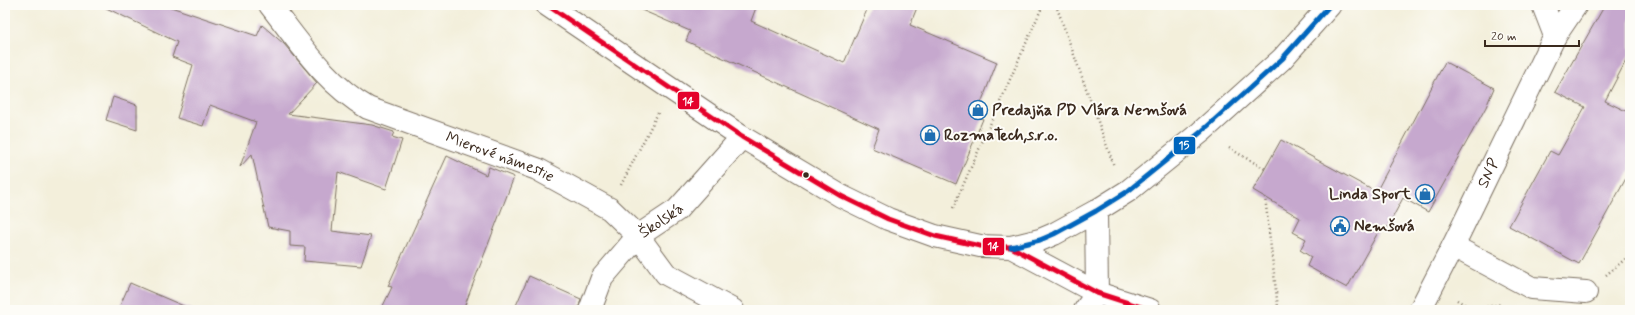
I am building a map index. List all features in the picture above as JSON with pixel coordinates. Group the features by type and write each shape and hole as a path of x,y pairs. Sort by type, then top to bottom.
{"street":[{"name":"Mierové námestie","path":"270,5 318,65 351,98 368,108 537,170 610,209 638,236 666,274 733,310"},
{"path":"547,5 742,137 841,196 888,219 935,236 980,246 1011,247 1040,240 1096,211 1128,191 1201,132 1282,59 1330,5"},
{"path":"1543,5 1556,36"},
{"name":"SNP","path":"1420,310 1556,36 1576,5"},
{"name":"Školská","path":"590,310 602,278 638,236 676,210 742,137"},
{"path":"1091,301 1096,211"},
{"path":"1453,246 1532,288 1586,292"},
{"path":"1011,247 1091,301 1150,310"}],"path":[{"path":"953,208 1043,5"},
{"path":"1056,5 1116,171"},
{"path":"610,209 660,108"},
{"path":"1229,148 1265,168"},
{"path":"1265,197 1278,308 1276,310"}],"building":[{"path":"100,5 165,5 257,36 262,25 284,44 317,83 288,114 372,125 394,132 392,137 402,140 386,189 338,172 332,231 371,236 361,266 304,261 305,247 290,246 290,231 268,227 252,154 240,167 256,122 210,105 203,126 177,118 193,65 172,57 177,42"},
{"path":"630,5 757,5 751,21 844,63 869,5 918,5 910,25 997,62 976,116 983,119 956,184 872,148 879,129 686,41 690,31"},
{"path":"1605,5 1630,5 1630,53 1605,101 1630,113 1630,171 1579,264 1509,226 1550,151 1558,155 1585,107 1555,92"},
{"path":"1445,62 1494,88 1486,107 1428,212 1403,198 1386,230 1381,227 1347,288 1307,266 1311,257 1300,250 1306,239 1293,232 1300,218 1253,190 1281,140 1376,192"},
{"path":"113,97 137,105 137,130 106,120"},
{"path":"447,156 486,175 489,167 514,177 463,310 381,310 392,287 388,286"},
{"path":"529,276 581,299 578,310 514,310"},
{"path":"130,283 193,310 118,310"}],"transit line":[{"name":"14","path":"547,5 742,137 841,196 888,219 935,236 980,246 1011,247 1097,293 1150,310"},
{"name":"15","path":"1011,247 1040,240 1054,234 1096,211 1128,191 1201,132 1282,59 1330,5"}],"place":[{"name":"Predajňa PD Vlára Nemšová","path":"978,110"},
{"name":"RozmaTech,s.r.o.","path":"930,135"},
{"name":"Linda Sport","path":"1425,194"},
{"name":"Nemšová","path":"1340,226"}]}
